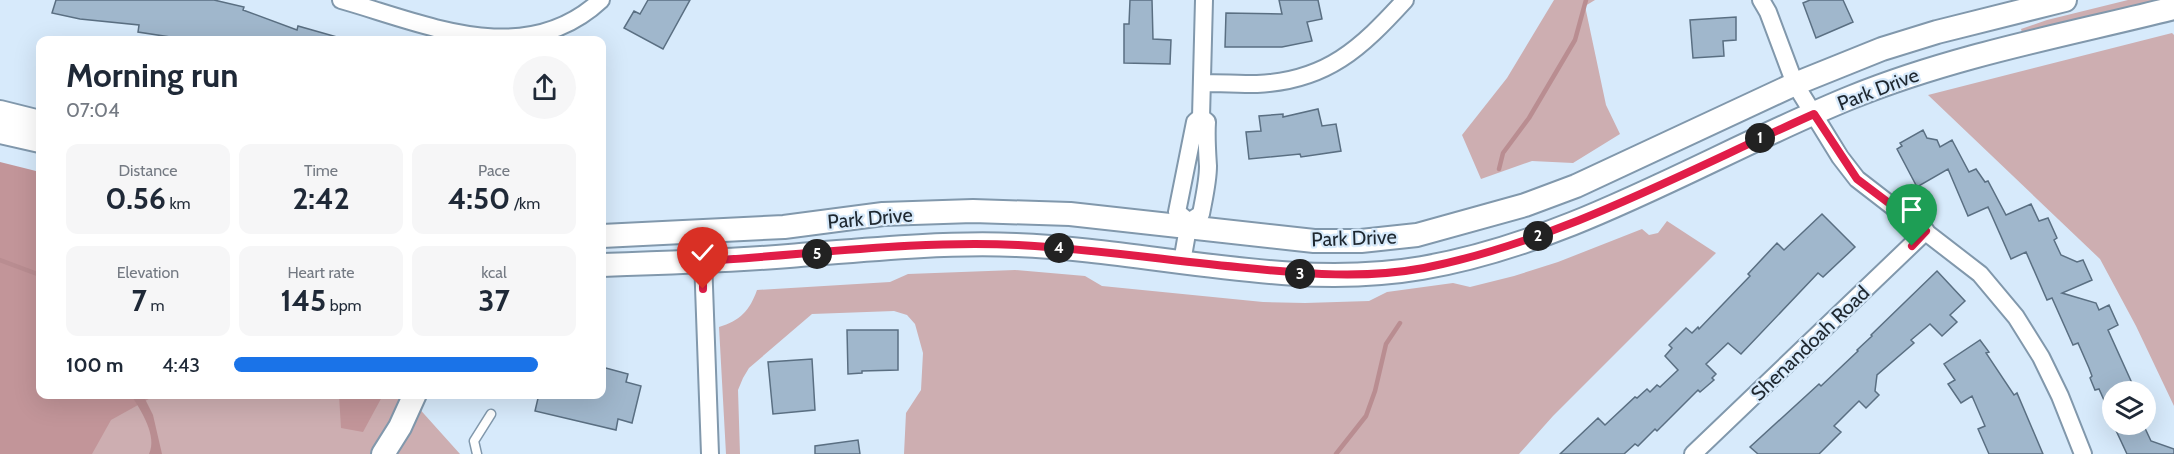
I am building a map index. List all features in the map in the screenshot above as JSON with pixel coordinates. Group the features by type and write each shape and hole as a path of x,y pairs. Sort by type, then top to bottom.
{"street":[{"path":"341,0 471,36"},
{"path":"532,36 547,33 570,22 601,0"},
{"path":"1188,225 1178,212 1195,122 1201,117 1204,0"},
{"path":"1202,83 1257,84 1294,79 1316,73 1371,37 1405,0"},
{"path":"1761,0 1804,99 1857,179 1980,274 2016,317 2041,357 2060,396 2083,454"},
{"name":"Park Drive","path":"606,265 973,244 1066,248 1312,275 1362,275 1423,268 1536,237 1589,217 1904,42 2065,0"},
{"name":"Park Drive","path":"606,236 784,227 883,214 973,211 1070,214 1188,225 1314,241 1360,241 1417,235 1525,205 1804,99 1893,81 1947,64 2174,8"},
{"path":"0,112 36,121"},
{"path":"1182,262 1188,225 1201,214 1208,167 1207,122 1201,117"},
{"path":"0,132 36,140"},
{"path":"1187,157 1207,159"},
{"path":"702,231 710,454"},
{"name":"Shenandoah Road","path":"1693,454 1926,231"},
{"path":"383,454 400,427 413,399"}],"lane":[{"path":"477,454 474,441 491,414"}],"shaded area":[{"path":"1554,0 1595,0 1585,6 1606,105 1620,134 1573,163 1532,161 1481,179 1462,135 1507,78"},
{"path":"2128,0 2174,0 2023,36 2021,29 2047,20"},
{"path":"2172,33 2174,35 2174,406 2136,326 2100,259 1928,95"},
{"path":"0,162 36,171 36,399 149,399 111,420 92,454 0,454"},
{"path":"1667,221 1716,253 1553,416 1519,454 904,454 906,413 921,390 923,353 915,324 907,315 894,311 812,314 749,368 738,390 740,454 726,454 719,327 733,322 743,314 757,290 890,282 908,274 1015,270 1085,276 1102,286 1263,302 1369,301 1387,292 1453,283 1470,287 1514,276 1558,262 1642,229 1649,235 1658,233"},
{"path":"0,393 36,393 36,399 411,399 460,454 0,454"},
{"path":"133,399 145,399 153,415 162,454 149,454 150,431"},
{"path":"339,399 381,399 363,432 341,428"}],"building":[{"path":"56,0 214,0 244,7 243,10 297,30 298,26 333,36 164,36 138,32 139,25 80,19 52,13"},
{"path":"648,0 690,0 663,49 624,28 634,11 640,14"},
{"path":"1130,0 1152,0 1153,39 1171,40 1170,64 1124,63 1124,24 1129,24"},
{"path":"1279,0 1318,0 1322,19 1307,22 1312,41 1282,47 1225,47 1226,13 1282,14"},
{"path":"1810,0 1843,0 1853,22 1816,38 1803,3"},
{"path":"1736,17 1736,40 1723,41 1724,56 1693,58 1690,20"},
{"path":"1318,109 1322,126 1336,124 1341,151 1301,157 1300,154 1249,159 1246,132 1261,131 1259,116 1283,114 1283,117"},
{"path":"1923,130 1927,138 1937,140 1940,147 1952,140 1969,172 1976,169 1985,182 1988,181 2006,215 2031,204 2039,221 2048,218 2057,238 2054,240 2061,255 2077,262 2083,260 2092,280 2062,293 2096,303 2099,310 2109,305 2118,325 2108,330 2131,381 2102,381 2102,396 2099,389 2095,390 2090,378 2092,376 2078,343 2073,345 2052,298 2047,300 2026,252 2011,259 1988,207 1968,216 1948,169 1917,187 1897,149 1902,146 1900,143"},
{"path":"1822,214 1855,247 1823,277 1818,273 1741,354 1728,343 1706,364 1716,374 1712,378 1714,380 1700,392 1698,390 1657,431 1655,429 1638,446 1635,444 1624,454 1560,454 1598,418 1605,425 1635,397 1637,398 1647,389 1650,392 1657,385 1660,387 1678,370 1665,356 1672,348 1669,345 1686,328 1692,333 1698,327 1699,329 1750,276 1748,274 1777,243 1784,250"},
{"path":"1937,271 1965,301 1950,315 1957,322 1942,336 1930,324 1911,340 1914,343 1877,375 1875,391 1879,395 1866,408 1859,401 1834,426 1841,432 1819,454 1758,454 1750,447 1819,384 1821,386"},
{"path":"847,330 898,330 898,370 862,371 862,373 848,374"},
{"path":"1980,340 2014,395 2017,393 2043,454 1989,454 1978,429 1985,426 1972,396 1961,403 1948,384 1955,380 1944,364"},
{"path":"812,359 815,410 773,414 768,362"},
{"path":"606,368 628,374 626,382 641,386 632,423 618,419 616,430 535,411 538,399 606,399"},
{"path":"2118,435 2148,435 2151,441 2174,449 2174,454 2127,454"},
{"path":"858,440 860,454 815,454 815,446"}],"waterway":[{"path":"1499,169 1503,153 1529,118 1575,40 1586,0"},
{"path":"0,260 36,274"},
{"path":"1336,454 1366,416 1375,391 1386,344 1400,323"}],"route":[{"path":"703,289 703,261 973,244 1066,248 1312,275 1362,275 1423,268 1536,237 1589,217 1814,114 1840,157 1857,179 1926,231 1912,246"}]}
